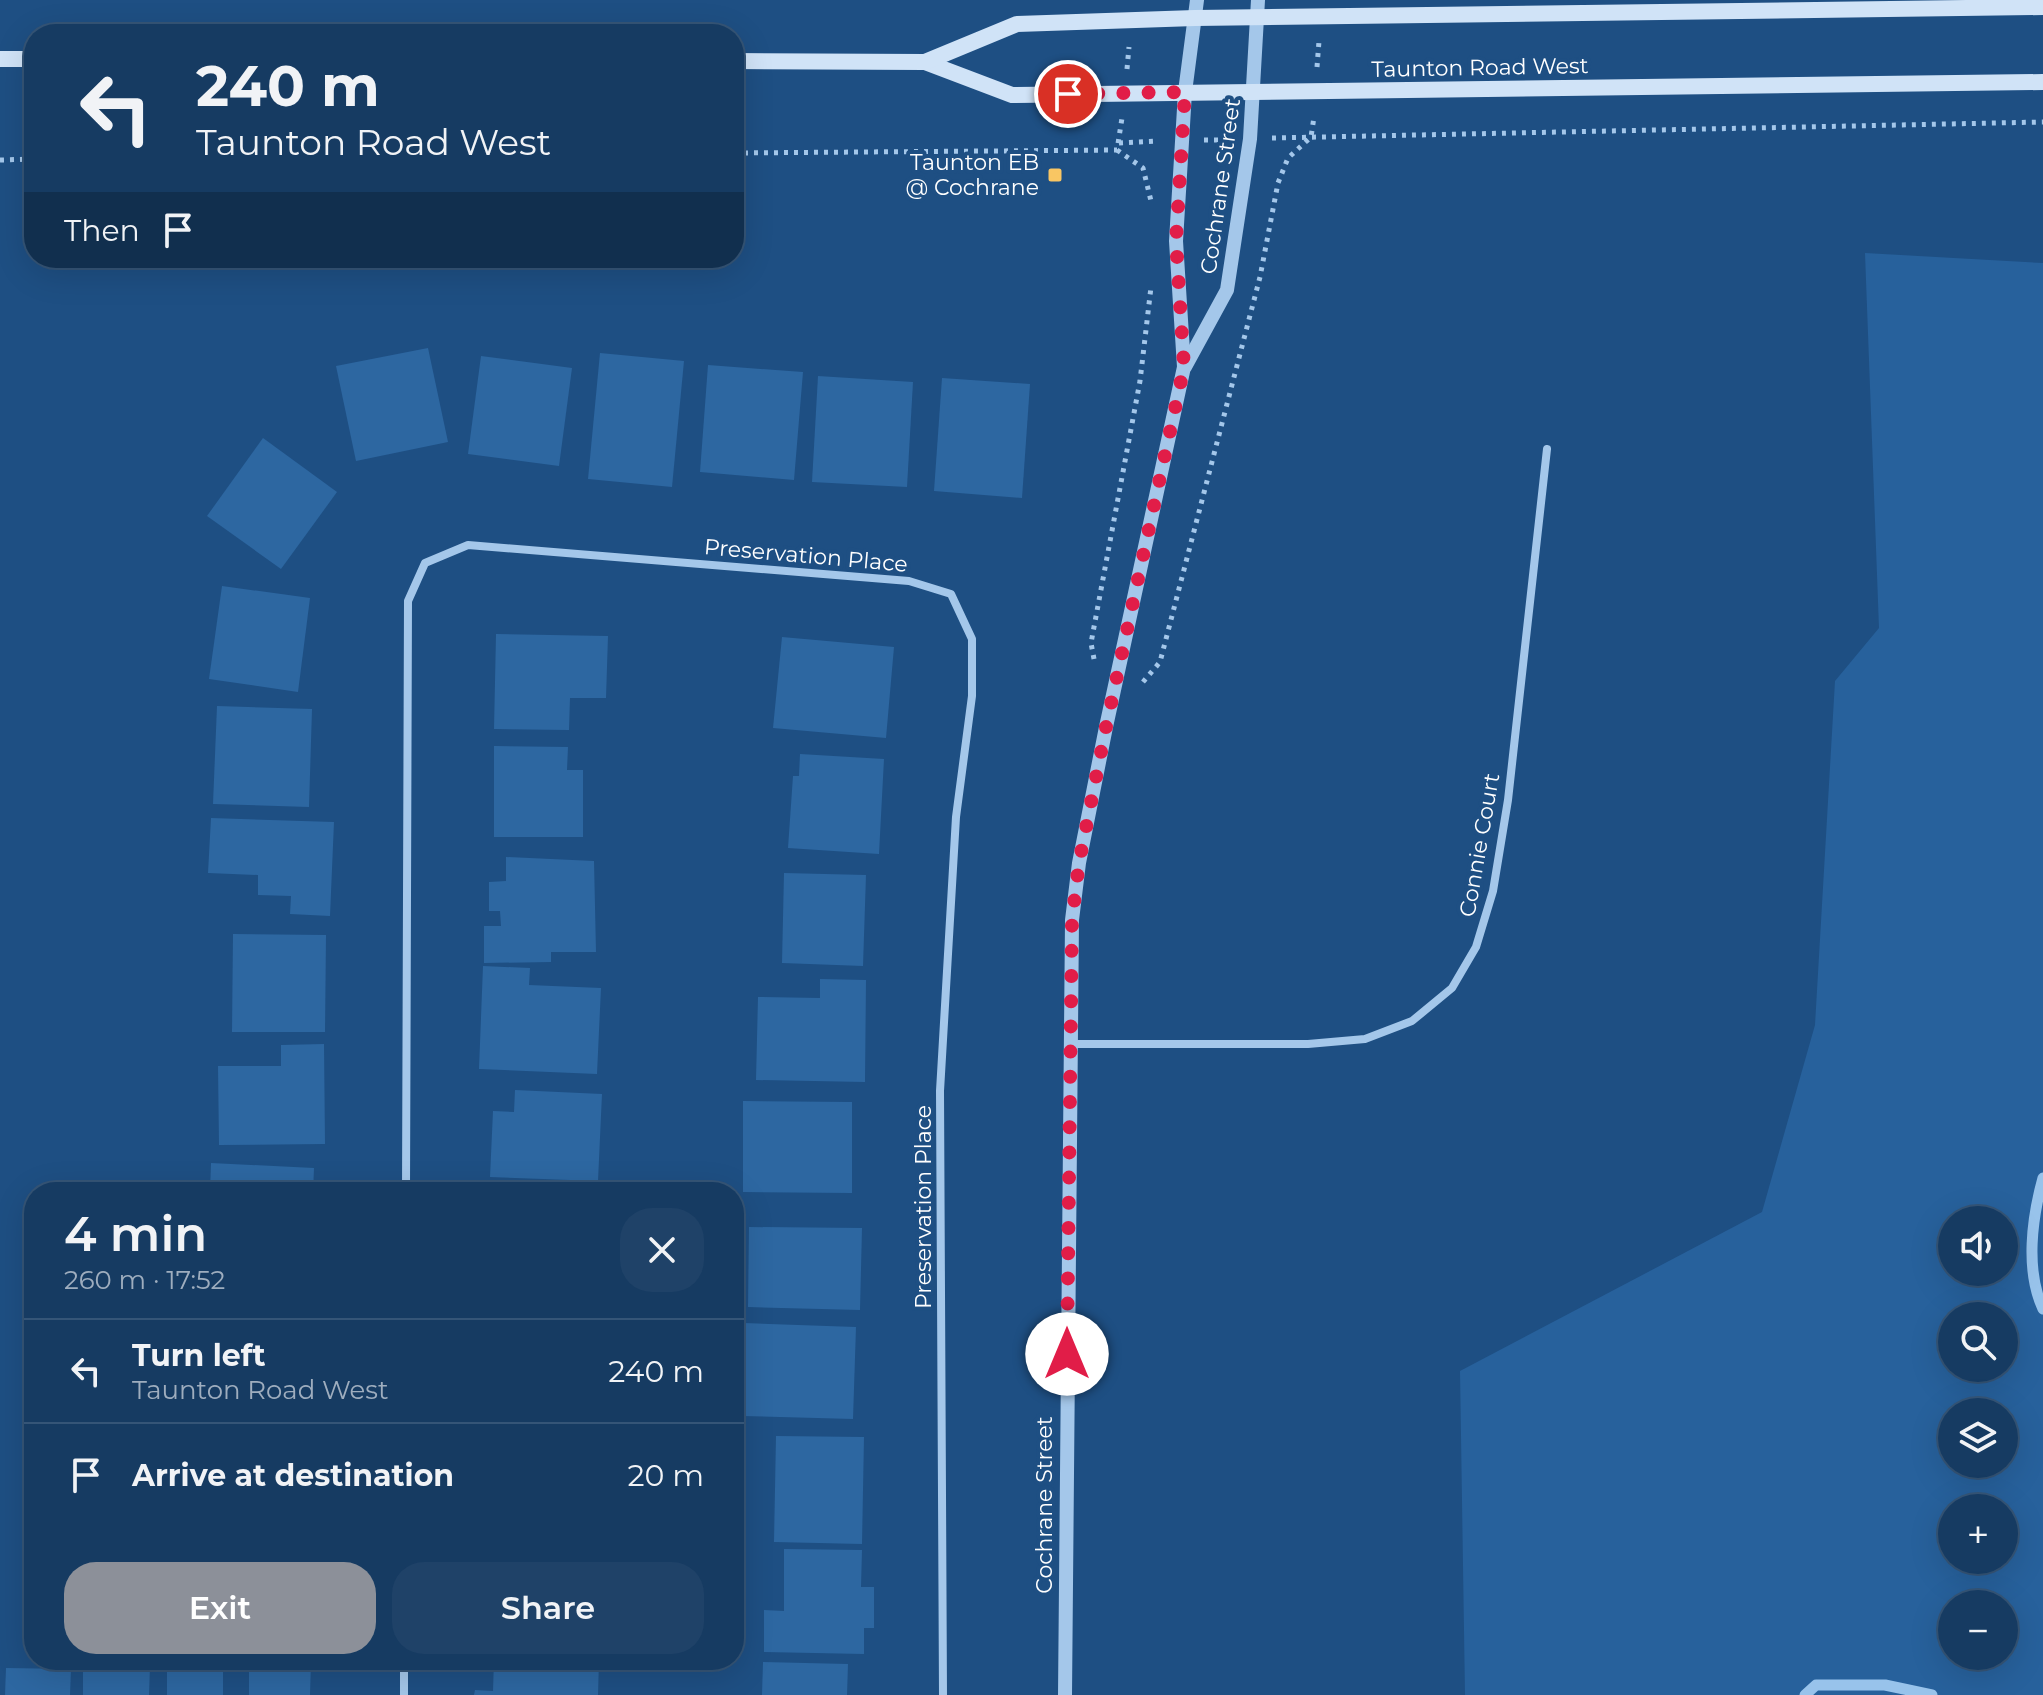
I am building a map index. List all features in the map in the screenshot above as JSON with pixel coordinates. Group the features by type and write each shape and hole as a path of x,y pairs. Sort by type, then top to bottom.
{"main road":[{"name":"Taunton Road West","path":"925,62 1017,24 1195,18 2043,7"},
{"path":"0,59 24,59"},
{"name":"Taunton Road West","path":"744,61 925,62 1012,95 2043,82"}],"street":[{"name":"Cochrane Street","path":"1065,1695 1072,920 1079,863 1106,727 1184,367 1176,241 1185,92 1197,0"},
{"name":"Cochrane Street","path":"1184,367 1227,290 1255,91 1258,0"},
{"name":"Connie Court","path":"1069,1044 1308,1044 1365,1039 1412,1021 1452,988 1476,947 1493,891 1508,800 1547,449"},
{"name":"Preservation Place","path":"406,1182 408,601 425,563 468,545 909,581 951,594 972,639 972,682 956,817 940,1091 943,1695"},
{"path":"404,1670 404,1695"}],"path":[{"path":"1106,727 1160,662 1260,277 1278,183 1288,158 1311,137 1320,17"},
{"path":"1281,138 2043,122"},
{"path":"1117,150 1119,143 1182,141"},
{"path":"744,153 1117,150 1143,168 1151,203"},
{"path":"0,160 24,159"},
{"path":"1096,671 1091,643 1140,381 1152,275"}],"shaded area":[{"path":"1865,253 2043,263 2043,1695 1465,1695 1460,1371 1762,1212 1815,1025 1835,681 1879,628"}],"building":[{"path":"428,348 448,442 356,461 336,366"},
{"path":"600,353 684,361 672,487 588,479"},
{"path":"481,356 572,368 559,466 468,454"},
{"path":"708,365 803,372 794,480 700,472"},
{"path":"818,376 913,382 907,487 812,482"},
{"path":"942,378 1030,384 1022,498 934,491"},
{"path":"263,438 337,492 281,569 207,516"},
{"path":"222,586 310,598 298,692 209,679"},
{"path":"496,634 608,636 606,698 570,698 569,730 494,729"},
{"path":"782,637 894,647 886,738 773,728"},
{"path":"217,706 312,709 309,807 213,804"},
{"path":"494,746 568,747 567,770 583,770 583,837 494,837"},
{"path":"800,754 884,759 879,854 788,848 793,776 799,776"},
{"path":"211,818 334,822 330,916 290,914 291,896 258,895 258,875 208,873"},
{"path":"506,857 594,861 596,952 551,952 551,962 484,963 484,926 501,926 500,911 489,911 489,882 506,881"},
{"path":"784,873 866,875 863,966 782,963"},
{"path":"233,934 326,935 325,1032 232,1032"},
{"path":"483,966 530,968 529,985 601,988 597,1074 479,1069"},
{"path":"820,979 866,980 865,1082 756,1080 758,997 820,998"},
{"path":"324,1044 325,1144 219,1145 218,1066 281,1066 281,1045"},
{"path":"515,1090 602,1094 598,1181 490,1177 493,1111 514,1112"},
{"path":"743,1101 852,1102 852,1193 744,1192"},
{"path":"211,1163 314,1168 313,1182 210,1182"},
{"path":"749,1227 862,1228 860,1310 748,1307"},
{"path":"744,1323 856,1327 853,1419 744,1416"},
{"path":"776,1436 864,1437 862,1544 774,1542"},
{"path":"784,1549 862,1550 861,1587 874,1587 874,1628 864,1628 864,1654 764,1652 764,1610 784,1611"},
{"path":"763,1662 848,1664 847,1695 762,1695"},
{"path":"6,1668 71,1670 70,1695 5,1695"},
{"path":"83,1670 150,1670 149,1695 83,1695"},
{"path":"167,1670 223,1670 223,1695 167,1695"},
{"path":"249,1670 311,1670 310,1695 249,1695"},
{"path":"494,1670 599,1670 598,1695 474,1695 475,1690 493,1691"}],"waterway":[{"path":"2043,1178 2032,1244 2034,1278 2043,1309"},
{"path":"1805,1695 1816,1685 1885,1685 1932,1695"}],"place":[{"name":"Taunton EB @ Cochrane","path":"1055,175"}],"route":[{"path":"1067,1354 1072,920 1079,863 1106,727 1184,367 1176,241 1185,92 1068,94"}]}
